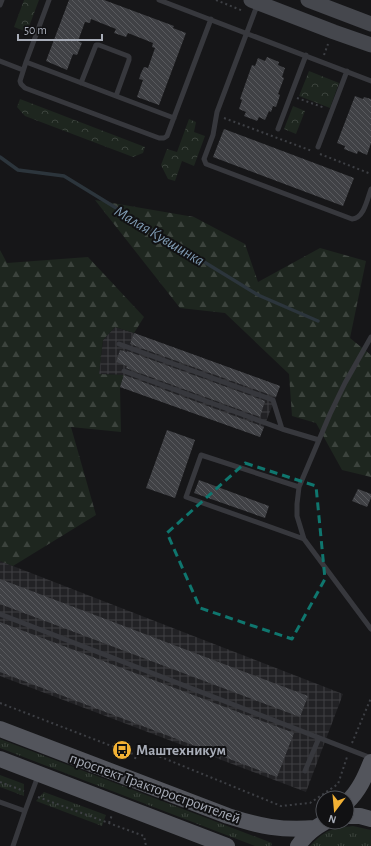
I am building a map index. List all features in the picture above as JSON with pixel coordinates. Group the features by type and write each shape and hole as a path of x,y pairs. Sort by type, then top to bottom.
{"main road":[{"name":"проспект Тракторостроителей","path":"0,729 251,823 271,828 296,830 315,826"},
{"name":"проспект Тракторостроителей","path":"0,759 227,846"},
{"path":"355,793 364,779 371,762"},
{"path":"355,816 371,819"},
{"path":"298,846 302,839 315,829"}],"street":[{"path":"308,0 371,24"},
{"path":"255,1 370,41"}],"lane":[{"path":"0,6 2,0"},
{"path":"49,0 23,70 20,81 21,84 25,88 159,138 164,138 167,136 211,19"},
{"path":"159,0 371,81"},
{"path":"255,1 247,33 216,115 204,162 208,166 352,219 359,217 362,214 369,199 371,189"},
{"path":"81,83 96,45 99,45 128,56 130,59 116,96"},
{"path":"278,129 306,55"},
{"path":"0,61 23,70"},
{"path":"26,62 174,118"},
{"path":"318,146 347,71"},
{"path":"371,337 345,383 319,440 299,487 297,504 297,516 304,539 371,629"},
{"path":"119,344 273,400 282,428"},
{"path":"124,371 319,440"},
{"path":"299,487 201,455 186,497 304,539"},
{"path":"0,614 371,758"},
{"path":"305,771 319,738"},
{"path":"12,846 38,774"},
{"path":"0,802 25,811"}],"path":[{"path":"321,61 328,43"},
{"path":"291,95 332,111"},
{"path":"216,115 371,174"},
{"path":"0,703 136,754 151,753 282,806 310,803 338,784 371,698"},
{"path":"135,759 136,754"},
{"path":"0,782 26,792"},
{"path":"35,795 144,836 146,846"},
{"path":"109,823 113,814"}],"highlighted area":[{"path":"245,463 316,486 325,579 292,639 200,608 167,533"}],"shaded area":[{"path":"115,327 280,386 260,437 120,387 123,375 99,374 103,340"},
{"path":"0,561 343,694 306,792 0,676"}],"green space":[{"path":"24,0 39,0 27,32 14,27"},
{"path":"309,71 339,83 330,108 299,96"},
{"path":"20,99 145,147 143,153 133,157 25,116 17,107"},
{"path":"293,106 305,111 296,134 284,129"},
{"path":"189,119 196,122 194,132 205,136 194,166 182,161 175,181 168,179 161,165 167,149 177,152"},
{"path":"95,200 194,217 245,244 258,282 320,248 366,261 350,338 371,355 371,477 342,470 316,423 292,416 289,374 225,313 180,308"},
{"path":"0,250 7,263 88,257 144,317 134,333 115,327 103,340 99,374 124,375 120,387 121,432 71,427 96,515 13,566 0,561"},
{"path":"0,739 272,843 271,846 255,846 0,748"},
{"path":"0,775 24,784 24,796 0,787"},
{"path":"44,792 106,815 102,826 36,801"},
{"path":"355,826 371,830 371,846 310,846 320,836 329,831 355,830"}],"building":[{"path":"69,0 104,0 174,26 173,28 186,33 159,105 137,97 143,80 139,79 141,73 144,67 148,68 155,48 152,47 153,43 128,33 126,37 114,33 116,29 91,19 90,23 85,22 78,41 82,43 77,55 73,54 67,70 46,61"},
{"path":"267,57 279,62 278,65 285,68 282,77 284,78 278,94 280,95 276,107 273,106 271,112 269,111 265,120 259,117 257,121 244,116 246,112 239,109 242,100 240,99 252,65 255,66 258,58 265,61"},
{"path":"355,96 363,99 364,97 371,99 371,143 367,155 358,151 357,154 344,149 345,146 337,143"},
{"path":"224,129 354,178 343,206 213,157"},
{"path":"134,333 280,386 276,397 130,344"},
{"path":"120,350 127,351 265,401 260,417 126,368 127,366 116,362"},
{"path":"124,375 264,427 260,437 120,387"},
{"path":"167,430 195,440 175,498 146,488"},
{"path":"199,480 269,506 265,518 194,493"},
{"path":"358,489 371,494 367,507 352,501"},
{"path":"0,579 308,696 300,717 0,604"},
{"path":"0,622 294,733 277,777 0,672"}],"waterway":[{"name":"Малая Кувшинка","path":"0,157 18,170 64,176 258,295 318,321"}],"place":[{"name":"Маштехникум","path":"122,750"}]}
